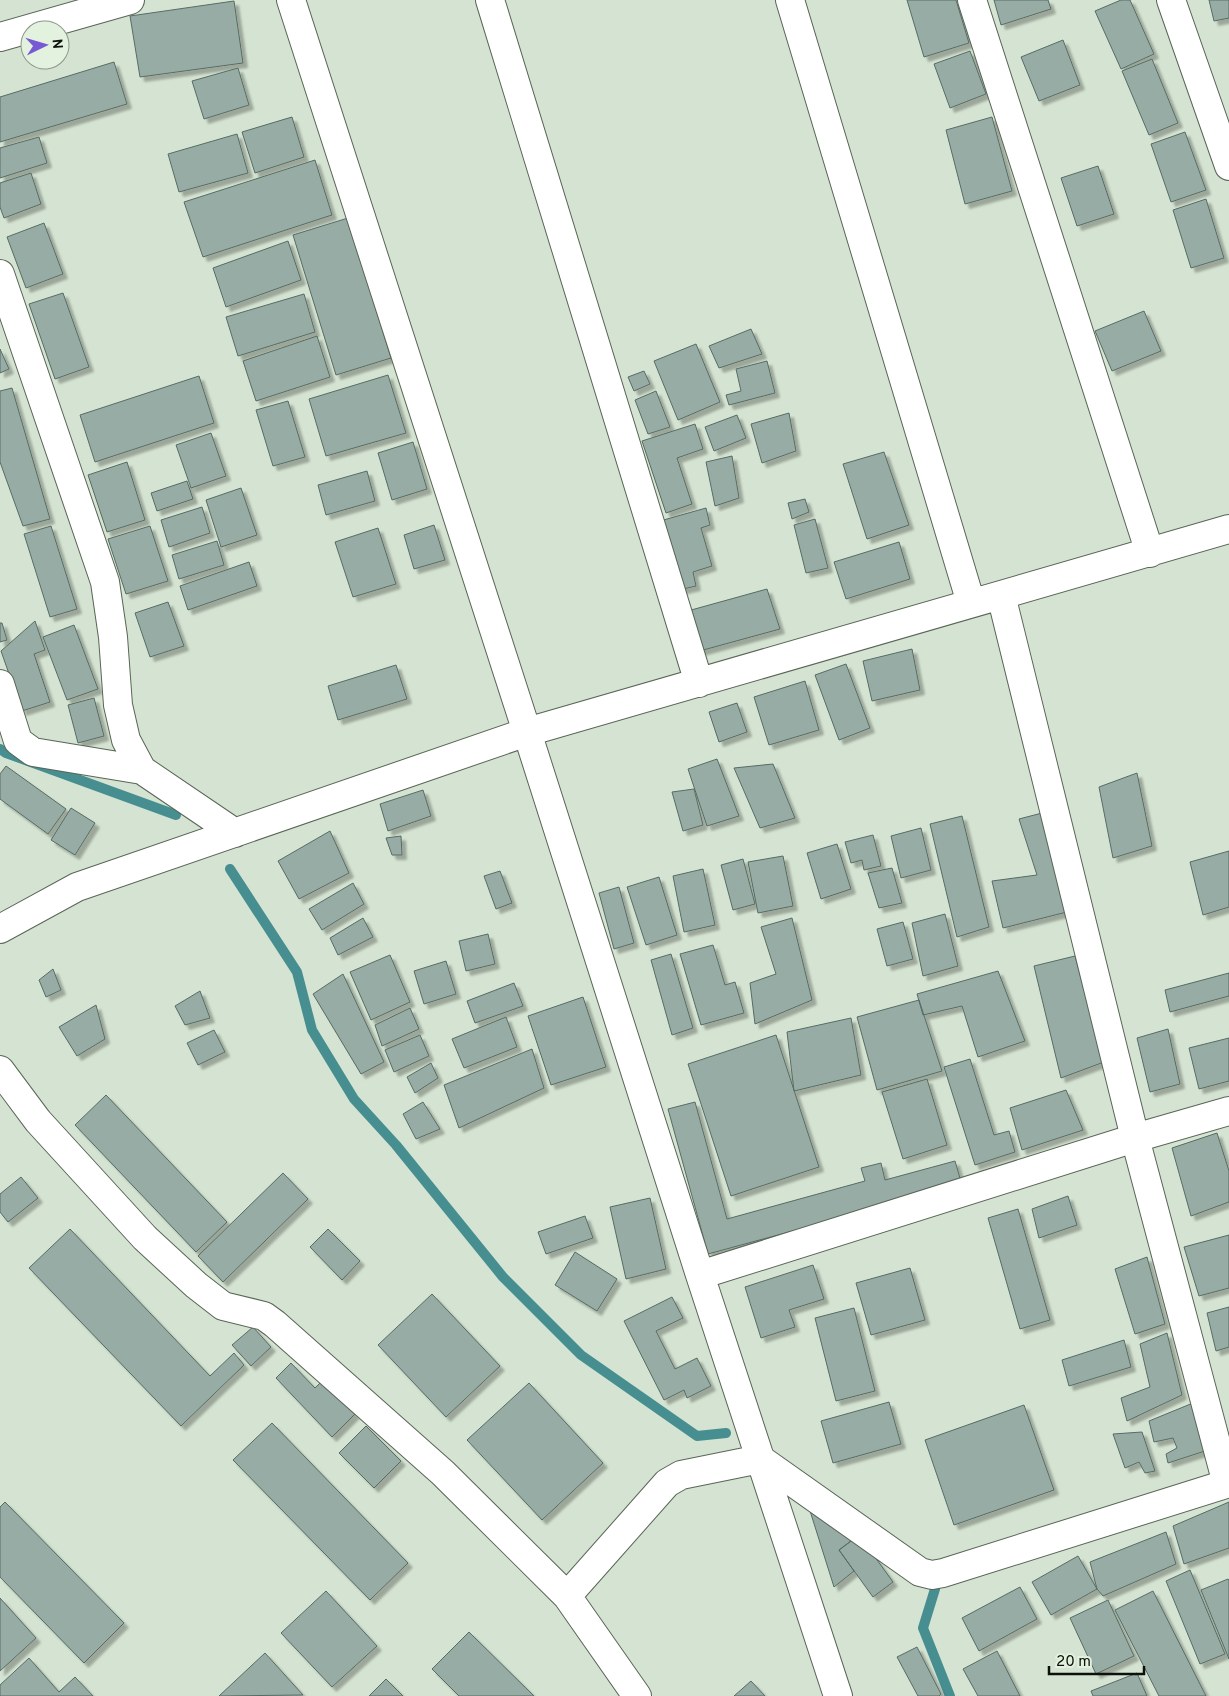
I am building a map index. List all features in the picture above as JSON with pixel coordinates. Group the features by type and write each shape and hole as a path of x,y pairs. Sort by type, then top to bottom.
{"street":[{"path":"0,37 130,0"},
{"path":"291,0 700,1276 838,1696"},
{"path":"490,0 699,683"},
{"path":"790,0 971,603"},
{"path":"972,0 1150,553"},
{"path":"1171,0 1229,166"},
{"path":"0,274 105,582 113,637 118,705 126,740 142,770"},
{"path":"0,929 77,887 527,732 1229,529"},
{"path":"567,1596 667,1483 681,1474 760,1459 920,1572 932,1575 1228,1483 1135,1138 1001,595"},
{"path":"0,684 18,741 32,752 142,770 235,833"},
{"path":"0,1070 38,1121 145,1238 196,1285 223,1306 264,1316 275,1324 442,1473 567,1596 637,1696"},
{"path":"700,1276 1135,1138 1229,1111"}],"building":[{"path":"907,0 956,0 969,43 924,57"},
{"path":"994,0 1048,0 1051,9 1001,25"},
{"path":"1121,0 1130,0 1154,54 1121,69 1095,11"},
{"path":"1209,0 1229,0 1229,18 1214,21"},
{"path":"234,1 243,63 140,77 130,16"},
{"path":"1063,40 1080,85 1039,101 1021,57"},
{"path":"970,51 986,94 950,108 934,64"},
{"path":"1152,59 1178,123 1149,135 1122,71"},
{"path":"114,62 127,104 0,142 0,97"},
{"path":"238,68 249,105 204,119 192,81"},
{"path":"292,117 304,157 255,173 242,132"},
{"path":"992,117 1012,191 965,204 946,130"},
{"path":"1185,132 1206,190 1171,202 1151,144"},
{"path":"237,134 248,173 179,192 168,154"},
{"path":"39,137 47,163 0,178 0,148"},
{"path":"315,160 332,215 203,257 184,202"},
{"path":"1098,166 1114,214 1077,226 1061,178"},
{"path":"31,173 41,204 4,218 0,207 0,183"},
{"path":"1206,199 1224,258 1191,268 1173,210"},
{"path":"348,218 391,358 336,375 293,235"},
{"path":"44,223 63,274 26,288 7,237"},
{"path":"288,241 301,280 226,307 213,268"},
{"path":"63,293 89,367 55,379 29,304"},
{"path":"304,294 315,332 238,356 226,317"},
{"path":"1144,311 1161,351 1112,371 1095,331"},
{"path":"751,329 762,354 719,368 709,346"},
{"path":"317,336 330,377 256,401 243,361"},
{"path":"696,344 720,402 678,420 654,361"},
{"path":"0,349 9,369 0,373"},
{"path":"767,361 775,393 729,405 726,395 741,391 736,369"},
{"path":"644,371 650,384 634,391 628,377"},
{"path":"388,375 406,433 326,456 309,399"},
{"path":"199,376 214,423 95,462 80,415"},
{"path":"12,388 50,519 23,526 0,462 0,391"},
{"path":"656,391 670,427 648,434 635,400"},
{"path":"288,401 305,457 273,466 256,410"},
{"path":"789,413 796,451 762,463 751,424"},
{"path":"737,415 746,438 714,451 705,427"},
{"path":"695,424 703,449 677,458 692,504 666,513 642,441"},
{"path":"211,433 226,476 191,488 176,445"},
{"path":"413,442 427,489 392,500 378,453"},
{"path":"884,452 909,525 867,539 843,464"},
{"path":"732,456 739,498 715,506 706,462"},
{"path":"127,462 145,520 107,532 88,475"},
{"path":"367,471 375,501 326,515 318,485"},
{"path":"187,481 193,499 157,511 151,493"},
{"path":"241,488 257,535 221,547 206,500"},
{"path":"805,499 809,512 792,519 788,503"},
{"path":"202,507 210,533 169,547 161,520"},
{"path":"706,508 710,525 701,528 712,566 693,572 696,586 679,590 660,521"},
{"path":"815,519 828,568 806,573 794,525"},
{"path":"434,525 445,560 414,569 404,535"},
{"path":"51,526 77,609 50,617 24,534"},
{"path":"150,526 168,581 126,594 108,539"},
{"path":"378,528 396,584 353,597 335,542"},
{"path":"217,541 224,565 179,579 172,555"},
{"path":"899,542 910,579 846,599 834,562"},
{"path":"249,562 257,586 188,610 180,586"},
{"path":"767,589 780,629 696,652 684,612"},
{"path":"168,602 184,646 150,657 135,613"},
{"path":"35,621 45,650 34,654 50,702 22,711 1,651"},
{"path":"0,623 2,623 7,640 0,642"},
{"path":"74,625 98,689 67,700 43,637"},
{"path":"912,649 920,690 872,701 863,661"},
{"path":"846,664 870,728 839,740 815,675"},
{"path":"396,665 407,699 338,720 328,686"},
{"path":"805,681 819,730 769,745 754,697"},
{"path":"94,698 104,736 78,743 68,705"},
{"path":"737,703 747,732 719,742 709,712"},
{"path":"717,759 739,816 707,826 688,769"},
{"path":"773,764 795,818 760,828 734,768"},
{"path":"6,766 66,809 48,834 0,799 0,774"},
{"path":"1137,773 1152,846 1113,858 1099,787"},
{"path":"694,789 703,825 683,831 672,792"},
{"path":"423,790 431,816 388,831 380,804"},
{"path":"71,808 95,823 75,855 51,840"},
{"path":"1042,813 1067,912 1003,928 992,881 1037,875 1019,819"},
{"path":"962,816 989,927 957,937 930,824"},
{"path":"921,828 931,870 901,878 891,836"},
{"path":"330,831 349,873 299,899 278,861"},
{"path":"873,835 881,866 864,870 862,860 851,863 845,842"},
{"path":"401,836 402,855 392,855 386,838"},
{"path":"837,844 851,889 821,899 807,853"},
{"path":"1229,851 1229,907 1203,915 1190,862"},
{"path":"783,856 793,906 758,913 748,862"},
{"path":"743,859 755,904 733,910 721,865"},
{"path":"892,868 902,903 879,908 868,873"},
{"path":"703,869 715,925 684,932 673,876"},
{"path":"500,871 512,903 496,909 484,876"},
{"path":"659,877 677,935 646,945 627,887"},
{"path":"353,883 364,904 322,930 309,909"},
{"path":"619,887 634,943 614,949 599,893"},
{"path":"945,914 958,966 923,976 912,923"},
{"path":"363,918 373,937 338,955 330,938"},
{"path":"792,918 812,1000 755,1024 750,983 776,974 761,927"},
{"path":"903,922 913,959 887,966 877,929"},
{"path":"488,934 495,964 466,971 459,941"},
{"path":"713,945 725,985 735,982 744,1013 701,1025 680,954"},
{"path":"671,954 693,1028 672,1035 651,960"},
{"path":"390,955 410,1002 371,1020 350,972"},
{"path":"1075,956 1104,1062 1061,1078 1034,966"},
{"path":"446,961 456,994 424,1004 414,971"},
{"path":"53,969 61,990 46,997 39,980"},
{"path":"998,971 1025,1041 978,1057 962,1006 923,1015 917,994"},
{"path":"1229,973 1229,996 1170,1012 1165,990"},
{"path":"343,974 384,1062 361,1074 313,994"},
{"path":"514,983 523,1006 475,1023 467,1001"},
{"path":"200,991 210,1018 185,1025 175,1006"},
{"path":"583,997 606,1067 551,1085 528,1016"},
{"path":"919,1000 942,1071 877,1090 857,1017"},
{"path":"96,1005 105,1039 77,1056 59,1027"},
{"path":"410,1008 419,1029 382,1046 375,1025"},
{"path":"506,1017 517,1047 464,1068 452,1039"},
{"path":"851,1018 861,1075 794,1091 787,1032"},
{"path":"1168,1029 1180,1084 1150,1092 1137,1038"},
{"path":"214,1030 225,1052 198,1065 187,1043"},
{"path":"420,1035 429,1056 394,1072 385,1050"},
{"path":"776,1035 819,1167 731,1196 688,1064"},
{"path":"1229,1038 1229,1081 1199,1089 1189,1048"},
{"path":"532,1049 544,1088 459,1128 444,1085"},
{"path":"970,1059 994,1135 1009,1131 1015,1152 975,1165 944,1067"},
{"path":"431,1063 438,1078 415,1093 407,1077"},
{"path":"927,1079 947,1145 903,1159 882,1092"},
{"path":"1066,1090 1083,1130 1022,1150 1010,1108"},
{"path":"106,1095 227,1222 196,1252 75,1125"},
{"path":"423,1102 440,1129 416,1139 403,1114"},
{"path":"695,1102 727,1219 865,1181 861,1168 881,1163 885,1180 955,1161 962,1185 708,1254 668,1109"},
{"path":"1217,1133 1229,1171 1229,1202 1191,1216 1172,1148"},
{"path":"283,1173 308,1199 223,1282 198,1256"},
{"path":"21,1177 38,1198 8,1222 0,1212 0,1194"},
{"path":"1068,1196 1077,1225 1039,1238 1032,1209"},
{"path":"650,1198 666,1269 626,1279 610,1207"},
{"path":"1018,1209 1050,1320 1020,1329 988,1218"},
{"path":"585,1216 593,1238 546,1254 538,1232"},
{"path":"70,1229 210,1376 234,1353 244,1365 181,1426 29,1268"},
{"path":"328,1229 360,1261 342,1280 310,1247"},
{"path":"1229,1235 1229,1288 1199,1296 1184,1247"},
{"path":"575,1252 617,1279 597,1311 555,1285"},
{"path":"1147,1257 1165,1324 1135,1334 1115,1269"},
{"path":"813,1265 824,1299 789,1310 795,1327 761,1338 745,1287"},
{"path":"910,1268 925,1320 871,1335 856,1283"},
{"path":"432,1294 500,1366 446,1417 378,1345"},
{"path":"672,1297 683,1318 656,1331 675,1369 697,1358 711,1386 687,1398 684,1390 664,1400 624,1321"},
{"path":"1229,1307 1229,1347 1216,1351 1207,1313"},
{"path":"854,1308 875,1391 836,1401 815,1318"},
{"path":"253,1327 271,1347 251,1366 232,1345"},
{"path":"1167,1333 1182,1395 1127,1421 1121,1398 1150,1387 1140,1344"},
{"path":"1124,1340 1131,1367 1069,1386 1062,1360"},
{"path":"291,1363 315,1388 322,1381 355,1414 332,1437 276,1378"},
{"path":"529,1383 603,1463 542,1520 467,1440"},
{"path":"889,1402 901,1444 833,1463 821,1421"},
{"path":"1193,1403 1205,1451 1168,1463 1166,1454 1177,1448 1173,1438 1154,1442 1149,1421"},
{"path":"1024,1405 1054,1490 954,1525 925,1440"},
{"path":"272,1423 408,1563 370,1600 233,1460"},
{"path":"366,1426 401,1461 374,1488 339,1453"},
{"path":"1142,1432 1155,1471 1145,1473 1139,1462 1125,1468 1113,1434"},
{"path":"805,1495 859,1535 839,1550 854,1571 834,1587"},
{"path":"5,1502 124,1623 84,1663 0,1577 0,1507"},
{"path":"1229,1502 1229,1548 1184,1564 1173,1526"},
{"path":"1166,1532 1176,1564 1103,1596 1097,1589 1090,1562"},
{"path":"859,1535 893,1582 873,1597 839,1550"},
{"path":"1078,1556 1097,1589 1051,1615 1032,1582"},
{"path":"1190,1570 1225,1654 1200,1664 1166,1581"},
{"path":"1229,1580 1229,1659 1201,1590"},
{"path":"1020,1587 1037,1619 979,1651 962,1618"},
{"path":"326,1591 377,1646 332,1687 281,1633"},
{"path":"1153,1591 1206,1696 1159,1696 1115,1610"},
{"path":"0,1598 36,1638 0,1671"},
{"path":"1108,1600 1134,1656 1096,1674 1070,1618"},
{"path":"469,1632 534,1696 459,1696 432,1669"},
{"path":"917,1647 941,1694 939,1696 918,1696 897,1657"},
{"path":"997,1651 1020,1696 978,1696 963,1669"},
{"path":"265,1653 303,1695 219,1696"},
{"path":"29,1658 59,1692 75,1677 93,1696 0,1696 0,1685"},
{"path":"1137,1673 1147,1696 1093,1696 1091,1691"},
{"path":"386,1679 403,1696 369,1696"},
{"path":"751,1681 765,1696 734,1696"}],"waterway":[{"path":"0,749 6,753 176,815"},
{"path":"230,869 297,972 312,1030 354,1099 396,1145 503,1277 581,1355 697,1436 726,1433"},
{"path":"935,1589 923,1628 950,1696"}]}
